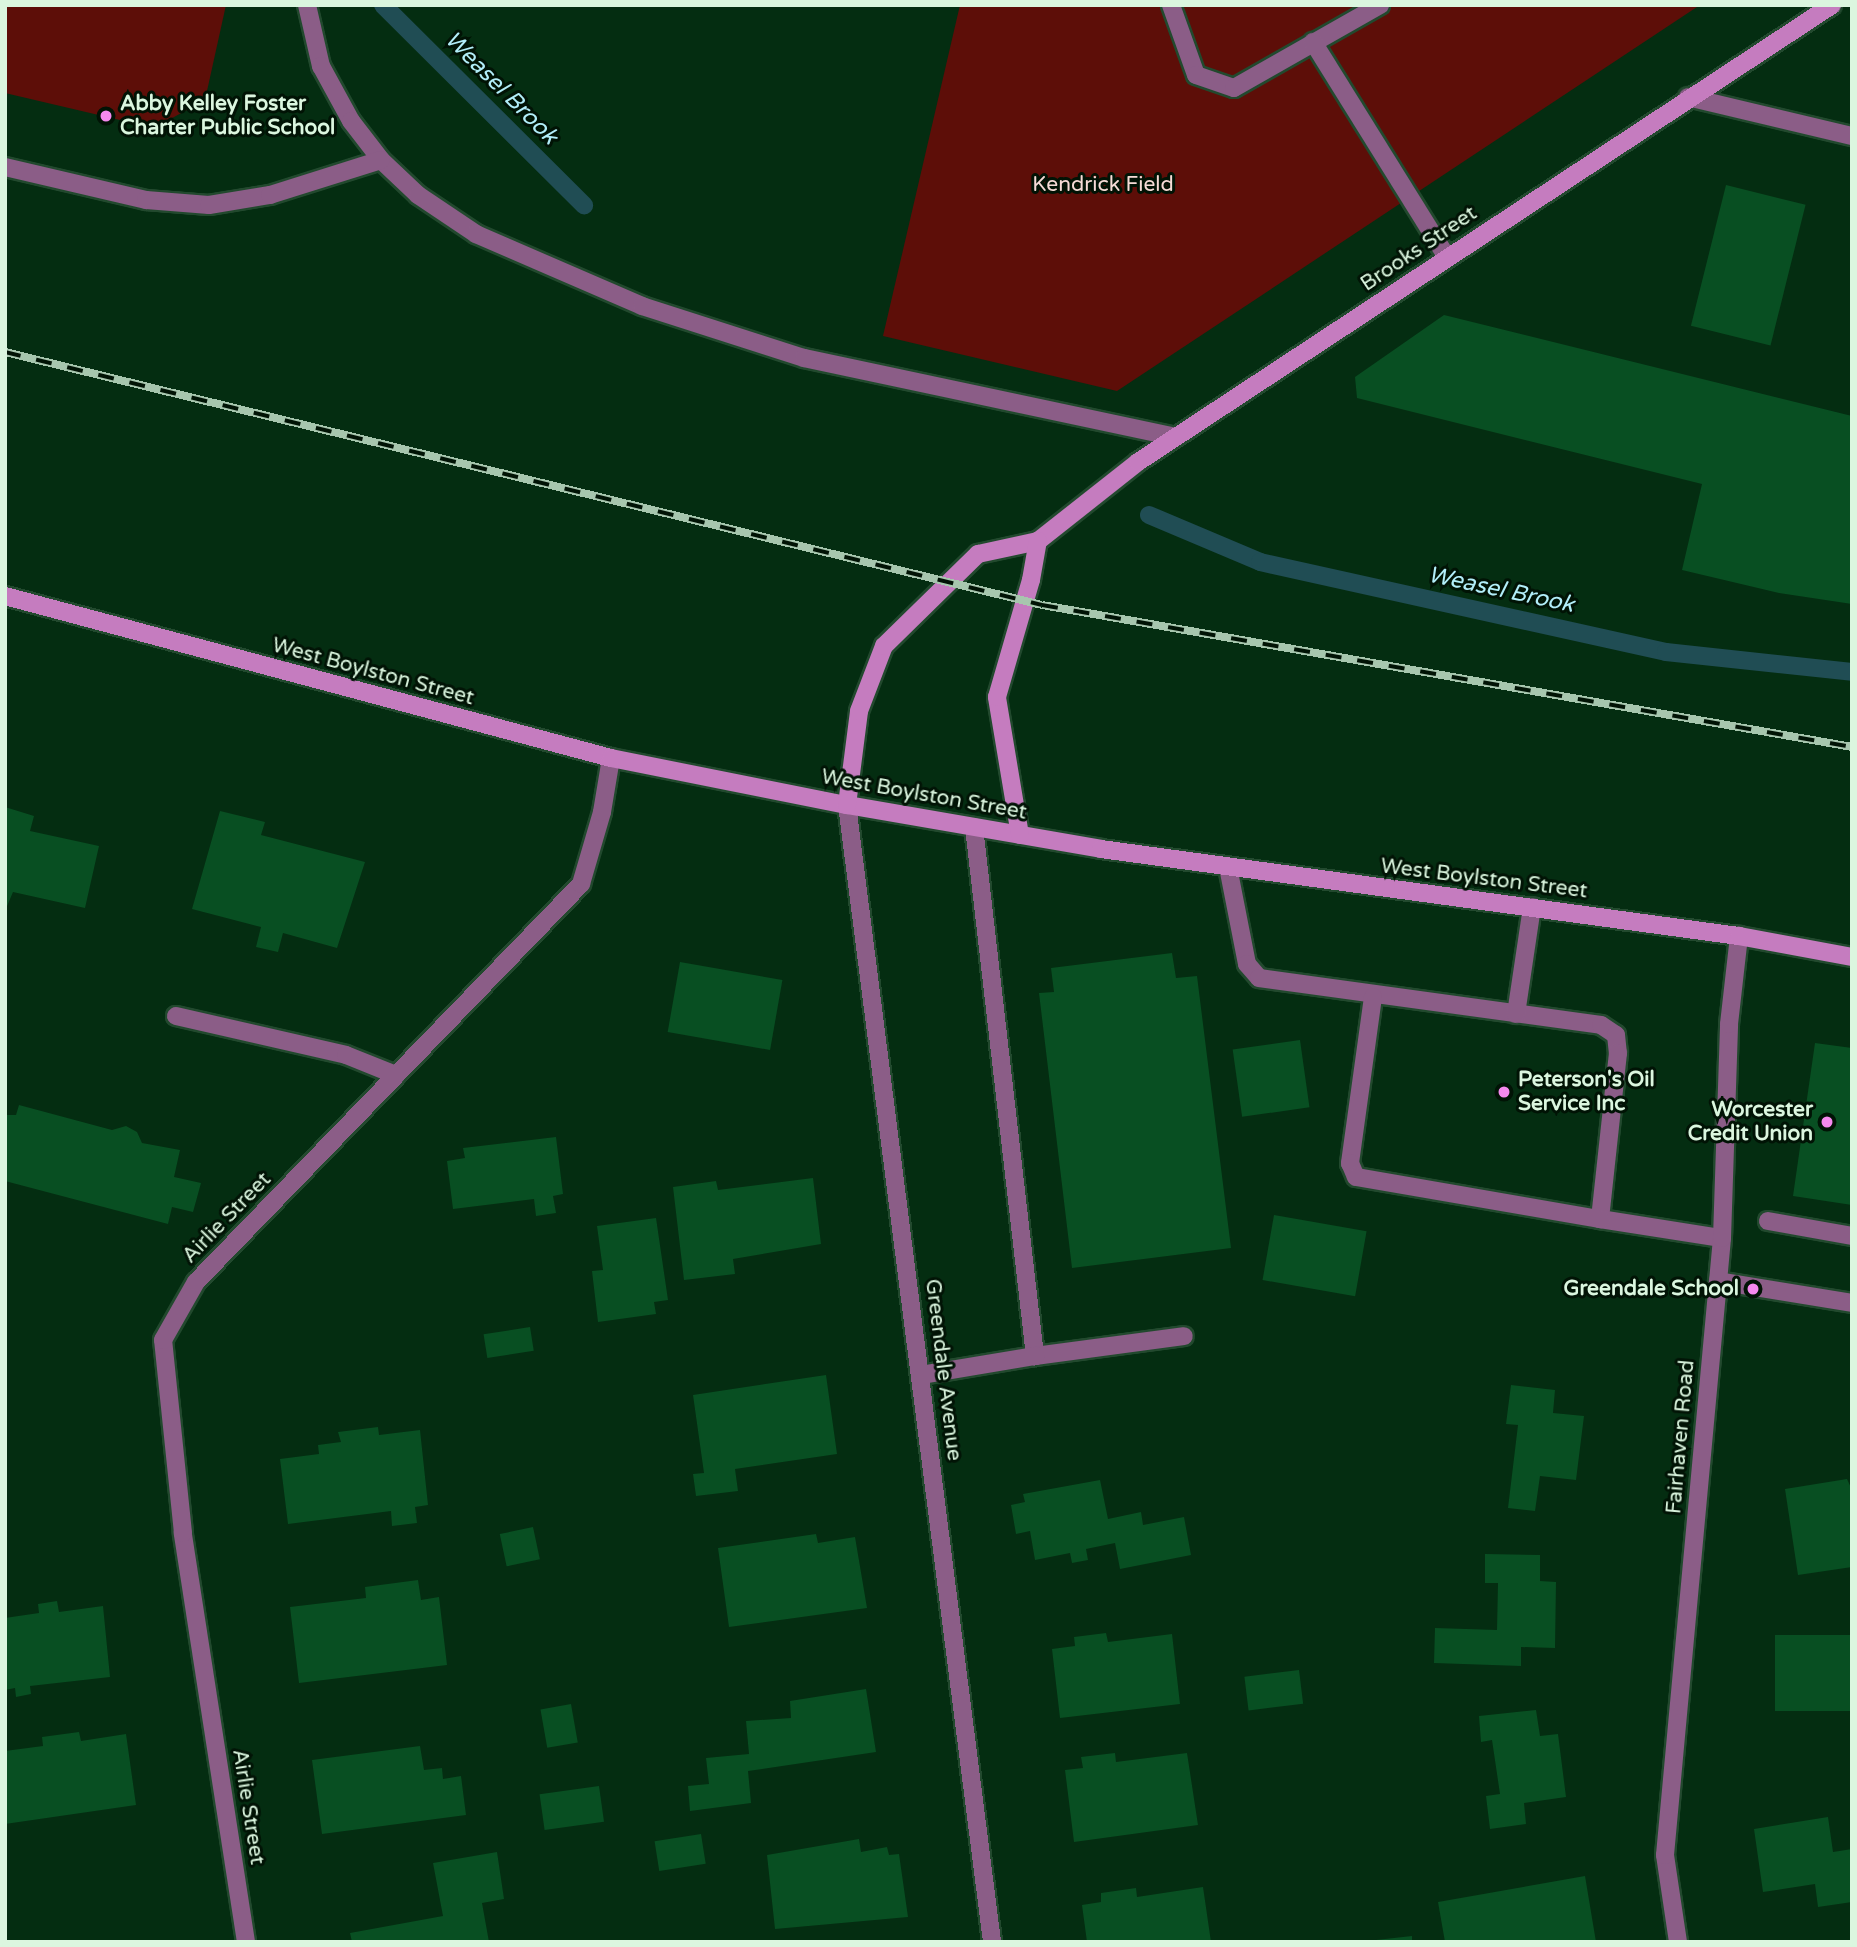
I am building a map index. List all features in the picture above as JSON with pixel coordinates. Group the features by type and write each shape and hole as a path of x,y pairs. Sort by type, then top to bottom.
{"main road":[{"name":"Brooks Street","path":"847,805 859,711 884,646 978,554 1038,541 1095,493 1176,437 1688,97 1832,5"},
{"path":"1020,835 997,697 1031,580 1038,541"},
{"name":"West Boylston Street","path":"5,596 611,758 847,805 1228,867 1739,936 1852,957"}],"street":[{"path":"307,5 321,66 351,121 381,160 418,195 476,234 642,306 804,358 1176,437"},
{"path":"1171,5 1196,75 1234,88 1380,5"},
{"path":"1313,42 1447,257"},
{"path":"1688,97 1852,136"},
{"path":"5,167 146,200 209,205 270,195 381,160"},
{"name":"Airlie Street","path":"246,1942 183,1533 163,1340 196,1282 581,884 602,813 611,758"},
{"name":"Greendale Avenue","path":"847,805 992,1942"},
{"path":"974,827 1035,1356"},
{"path":"1228,867 1247,964 1259,978 1373,997 1601,1025 1616,1035 1618,1052 1600,1219"},
{"path":"1516,1014 1532,907"},
{"name":"Fairhaven Road","path":"1678,1942 1665,1854 1722,1238 1729,1024 1739,936"},
{"path":"1373,997 1350,1163 1356,1177 1722,1238"},
{"path":"176,1016 346,1055 396,1075"},
{"path":"1768,1221 1852,1236"},
{"path":"1718,1281 1852,1303"},
{"path":"920,1375 1184,1336"}],"green space":[{"path":"5,5 226,5 205,100 154,128 5,93"},
{"name":"Kendrick Field","path":"960,5 1700,5 1117,391 883,336"}],"building":[{"path":"1726,185 1806,205 1770,346 1691,326"},
{"path":"1444,315 1852,416 1852,604 1779,593 1682,570 1702,484 1357,398 1355,377"},
{"path":"5,807 34,816 30,831 99,846 85,908 13,892 5,911"},
{"path":"220,811 265,822 261,835 365,862 337,948 283,933 278,952 256,947 261,927 192,909"},
{"path":"1172,953 1176,978 1197,976 1231,1248 1072,1268 1039,993 1054,992 1051,968"},
{"path":"680,962 782,980 770,1050 668,1032"},
{"path":"1300,1040 1309,1107 1242,1117 1233,1049"},
{"name":"Worcester Credit Union","path":"1815,1043 1852,1048 1852,1205 1793,1196"},
{"path":"19,1105 112,1130 126,1126 137,1132 142,1143 180,1150 174,1177 201,1183 193,1212 172,1207 168,1224 5,1181 5,1115 16,1115"},
{"path":"556,1137 563,1194 553,1196 556,1213 536,1216 534,1199 453,1209 447,1161 465,1158 463,1148"},
{"path":"813,1178 821,1244 733,1259 735,1274 684,1280 673,1187 716,1181 718,1190"},
{"path":"1274,1215 1367,1231 1355,1296 1263,1280"},
{"path":"656,1218 668,1300 654,1302 656,1314 598,1322 592,1271 603,1270 597,1226"},
{"path":"530,1327 534,1351 487,1358 484,1334"},
{"path":"826,1375 837,1454 735,1469 738,1491 696,1496 693,1474 704,1473 693,1395"},
{"path":"1511,1385 1555,1390 1553,1413 1584,1416 1576,1480 1540,1476 1535,1511 1508,1508 1518,1425 1506,1424"},
{"path":"378,1427 379,1435 420,1430 428,1505 415,1507 417,1523 392,1526 391,1511 288,1524 280,1459 319,1454 318,1445 341,1442 338,1432"},
{"path":"1847,1479 1852,1490 1852,1567 1798,1575 1785,1489"},
{"path":"1100,1480 1108,1519 1141,1512 1143,1525 1184,1517 1191,1555 1120,1569 1115,1543 1086,1549 1088,1560 1072,1563 1070,1553 1035,1560 1030,1531 1016,1534 1011,1505 1025,1502 1023,1494"},
{"path":"533,1527 540,1559 507,1566 500,1534"},
{"path":"816,1534 818,1543 855,1537 867,1608 729,1627 718,1548"},
{"path":"1485,1554 1540,1555 1540,1581 1556,1582 1555,1648 1521,1647 1521,1666 1434,1663 1435,1628 1497,1630 1498,1583 1485,1583"},
{"path":"418,1580 421,1600 439,1597 447,1665 299,1683 290,1607 366,1598 365,1587"},
{"path":"57,1601 59,1612 103,1606 110,1677 30,1686 31,1694 16,1697 15,1688 5,1690 5,1618 39,1613 38,1604"},
{"path":"1106,1633 1108,1642 1172,1634 1180,1704 1060,1718 1052,1649 1075,1646 1074,1637"},
{"path":"1775,1635 1852,1635 1852,1711 1775,1711"},
{"path":"1299,1670 1303,1704 1249,1710 1244,1677"},
{"path":"866,1689 876,1752 748,1771 751,1803 690,1811 688,1786 709,1784 706,1758 749,1754 746,1721 791,1718 790,1701"},
{"path":"571,1704 578,1742 547,1748 540,1709"},
{"path":"1536,1710 1540,1736 1558,1734 1566,1797 1524,1803 1526,1824 1490,1829 1486,1796 1500,1794 1492,1740 1481,1742 1479,1716"},
{"path":"79,1732 81,1741 126,1734 136,1805 5,1824 5,1751 43,1746 42,1737"},
{"path":"420,1746 424,1770 442,1768 443,1779 461,1776 466,1815 322,1834 312,1760"},
{"path":"1115,1753 1116,1762 1187,1753 1198,1825 1074,1842 1065,1770 1083,1768 1081,1757"},
{"path":"599,1786 604,1822 545,1830 540,1794"},
{"path":"1828,1817 1833,1852 1852,1849 1852,1902 1818,1907 1815,1884 1763,1892 1754,1829"},
{"path":"701,1834 706,1864 659,1871 655,1841"},
{"path":"859,1839 861,1852 887,1847 889,1855 899,1854 908,1917 775,1929 767,1855"},
{"path":"497,1852 504,1899 482,1903 489,1942 352,1942 350,1933 443,1916 433,1863"},
{"path":"1585,1876 1596,1942 1445,1942 1438,1902"},
{"path":"1203,1887 1211,1942 1087,1942 1082,1905 1101,1902 1101,1893 1136,1888 1137,1897"},
{"path":"1412,1936 1412,1942 1376,1940"}],"waterway":[{"name":"Weasel Brook","path":"383,5 584,205"},
{"name":"Weasel Brook","path":"1149,515 1260,562 1666,652 1852,672"}],"railway":[{"path":"5,352 1042,605 1852,747"}],"place":[{"name":"Abby Kelley Foster Charter Public School","path":"106,116"},
{"name":"Peterson's Oil Service Inc","path":"1504,1092"},
{"name":"Worcester Credit Union","path":"1827,1122"},
{"name":"Greendale School","path":"1753,1289"}]}
